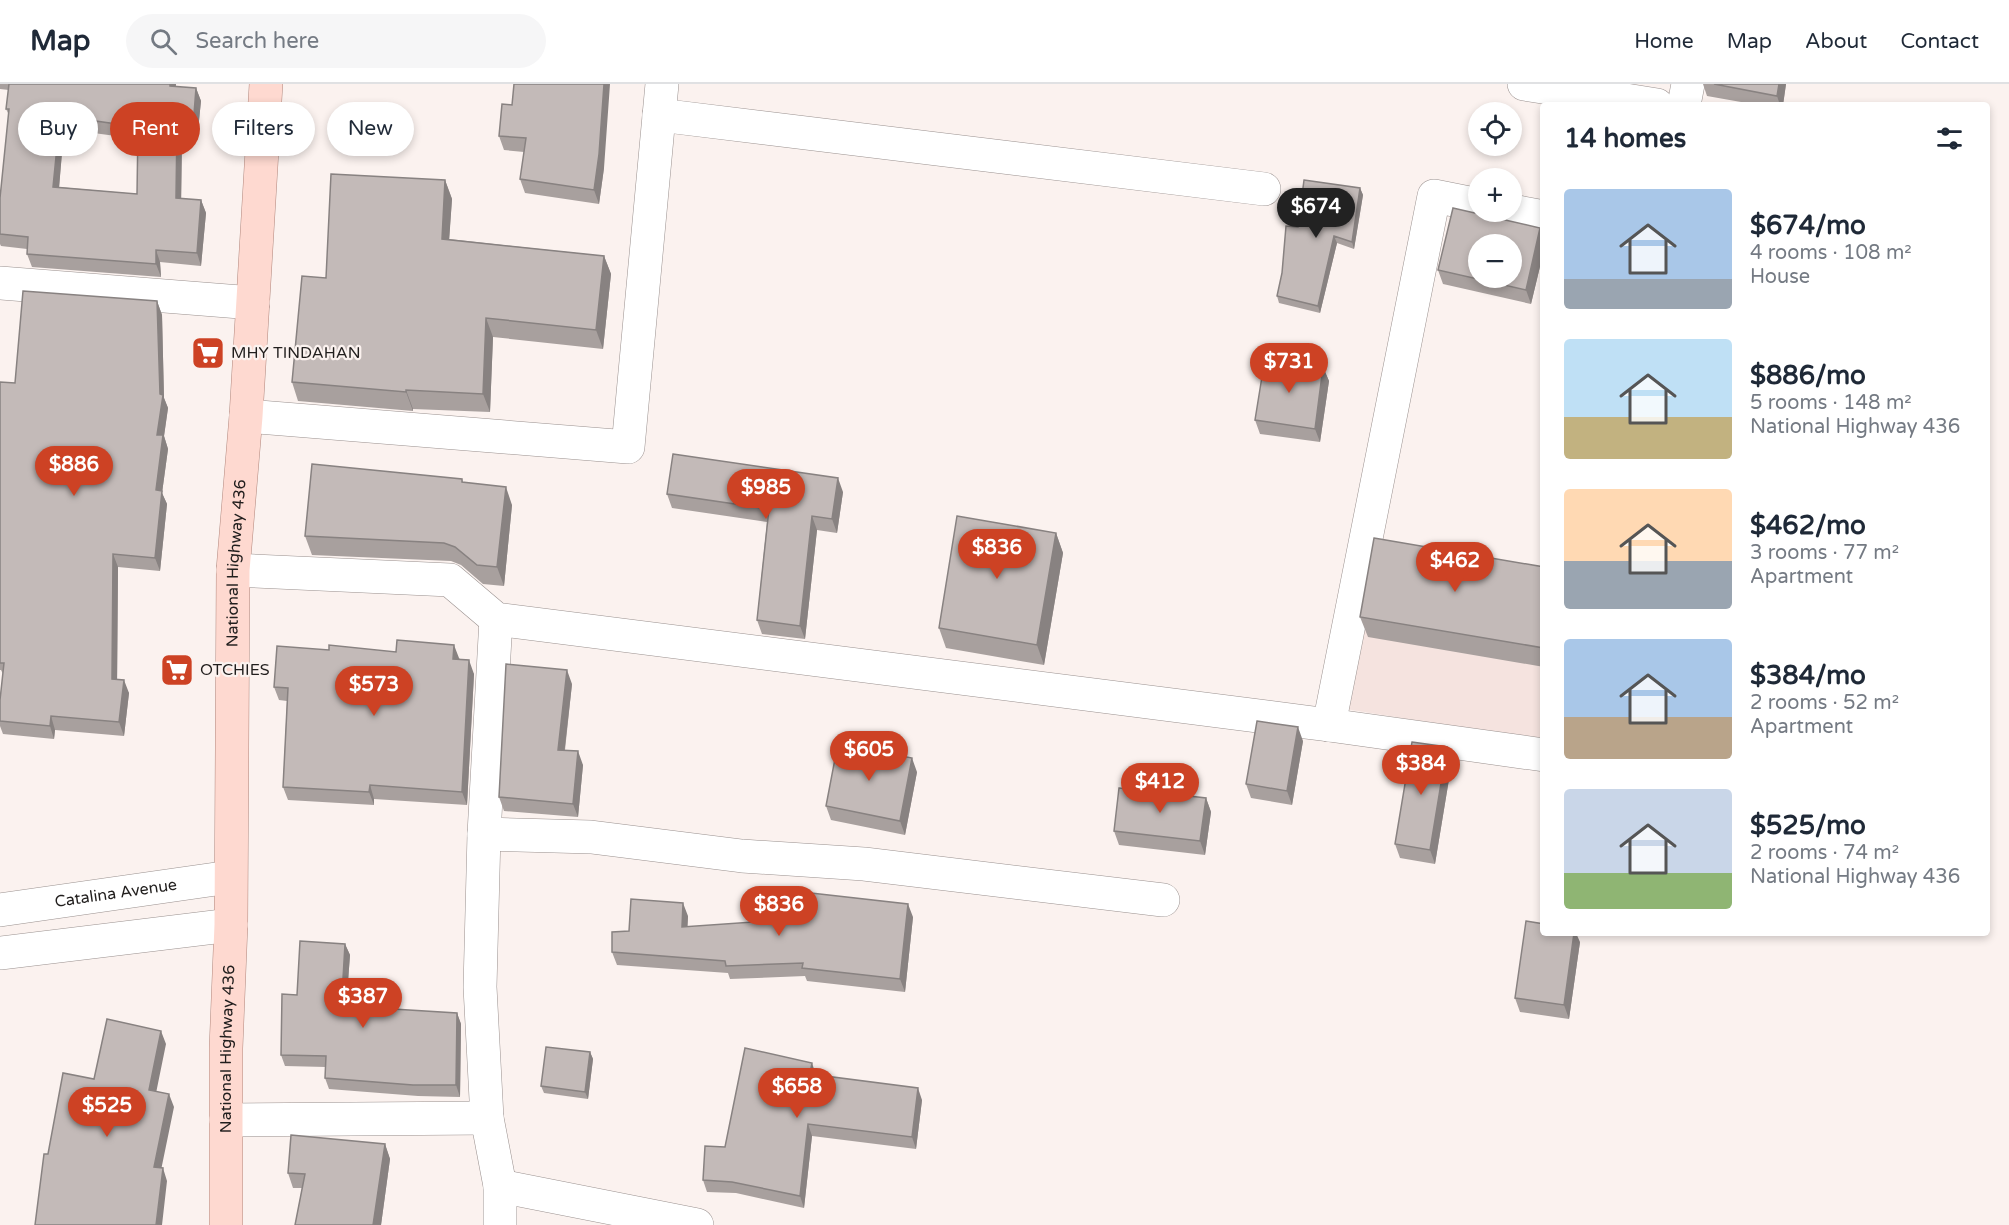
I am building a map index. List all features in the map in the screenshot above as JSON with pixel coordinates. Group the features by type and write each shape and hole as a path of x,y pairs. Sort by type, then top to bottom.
{"main road":[{"name":"National Highway 436","path":"226,1225 226,1048 231,925 233,570 246,416 266,84"}],"street":[{"path":"1524,84 1638,102"},
{"path":"1685,102 1688,84"},
{"path":"246,416 628,447 661,100 1264,189"},
{"path":"1329,725 1434,196 1468,203"},
{"path":"1522,213 1540,216"},
{"path":"0,283 253,303"},
{"path":"233,570 450,580 496,619 1329,725 1540,754"},
{"path":"496,619 484,834 480,987 487,1118 500,1186 500,1225"},
{"path":"484,834 591,837 742,856 864,864 1163,900"},
{"name":"Catalina Avenue","path":"0,910 231,877"},
{"path":"0,953 231,925"},
{"path":"226,1120 487,1118"},
{"path":"500,1186 697,1225"}],"shaded area":[{"path":"1373,543 1540,571 1540,741 1346,709"}],"building":[{"path":"9,84 170,84 170,86 196,88 195,102 110,102 110,123 98,121 98,102 18,102 18,156 56,156 53,187 137,194 138,156 177,156 176,198 201,200 197,253 156,250 156,264 27,254 28,237 0,234 0,198 9,109 6,109"},
{"path":"514,84 604,84 594,190 520,179 526,138 499,136 502,104 512,105"},
{"path":"1714,84 1779,84 1777,96"},
{"path":"331,174 445,180 442,239 604,256 596,330 486,318 483,394 406,390 406,392 292,382 302,276 326,278"},
{"path":"1304,180 1360,188 1352,242 1334,236 1318,306 1277,296 1282,273 1286,226 1298,227"},
{"path":"1453,208 1468,211 1468,222 1514,222 1540,228 1526,290 1517,288 1522,288 1522,234 1468,234 1468,277 1438,270"},
{"path":"23,291 157,301 160,394 163,395 157,435 163,435 156,490 162,491 155,558 113,554 112,679 124,680 119,722 51,716 50,726 0,721 4,663 0,663 0,382 15,383"},
{"path":"1265,358 1323,367 1315,429 1255,420"},
{"path":"673,454 838,478 832,519 812,516 800,626 757,620 769,509 667,494"},
{"path":"312,464 462,479 462,482 506,487 497,567 477,565 455,547 444,543 305,536"},
{"path":"957,516 1056,533 1037,645 939,628"},
{"path":"1374,538 1540,566 1540,647 1360,617"},
{"path":"397,640 454,645 453,659 469,660 462,792 370,785 369,792 283,787 288,688 274,687 277,646 329,650 329,645 396,652"},
{"path":"506,664 567,670 558,750 578,751 573,804 499,797"},
{"path":"1257,721 1298,727 1287,791 1246,784"},
{"path":"1412,742 1447,747 1430,850 1395,844"},
{"path":"838,743 912,758 900,821 826,806"},
{"path":"1119,788 1206,798 1200,841 1114,831"},
{"path":"811,893 908,904 900,979 802,968 803,963 726,966 725,961 612,952 612,932 629,931 631,899 683,903 682,927 808,918"},
{"path":"1526,921 1540,923 1540,936 1574,936 1564,1005 1515,998"},
{"path":"300,941 345,944 342,996 359,996 359,1003 377,1004 377,1008 457,1013 456,1085 413,1085 325,1078 326,1056 281,1055 282,994 297,995"},
{"path":"107,1019 161,1031 149,1090 169,1094 154,1167 163,1168 156,1225 35,1225 44,1154 48,1154 63,1073 94,1079"},
{"path":"546,1047 590,1052 585,1092 541,1086"},
{"path":"745,1048 812,1063 810,1074 918,1088 912,1137 808,1124 800,1196 732,1182 703,1180 705,1146 725,1147"},
{"path":"291,1135 385,1144 373,1225 295,1225 305,1174 288,1173"}],"place":[{"name":"MHY TINDAHAN","path":"208,353"},
{"name":"OTCHIES","path":"177,670"}]}
